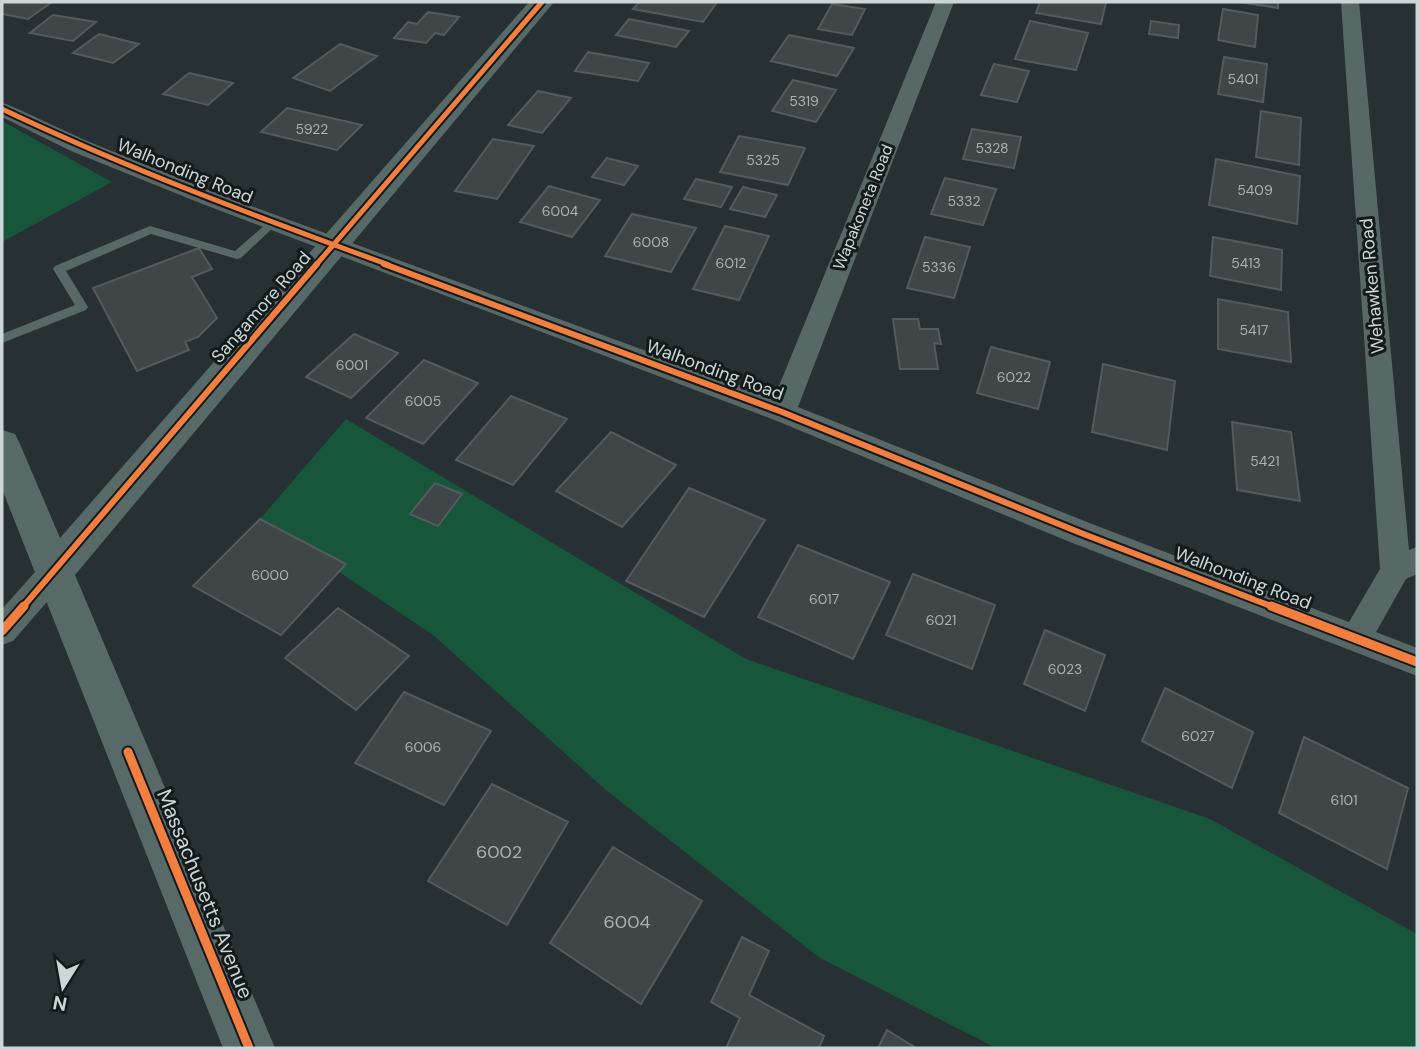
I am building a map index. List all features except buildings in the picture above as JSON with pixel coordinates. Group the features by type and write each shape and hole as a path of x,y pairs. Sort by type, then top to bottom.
{"street":[{"name":"Sangamore Road","path":"2,631 542,2"},
{"name":"Wapakoneta Road","path":"782,412 944,2"},
{"name":"Wehawken Road","path":"1350,2 1406,565"},
{"name":"Walhonding Road","path":"2,109 79,146 272,223 782,412 1081,533 1417,662"},
{"name":"Massachusetts Avenue","path":"2,444 249,1048"},
{"path":"1356,638 1406,565"}],"lane":[{"path":"2,339 82,307 59,270 150,230 237,255 272,223"}],"green space":[{"path":"2,121 112,182 2,242"},
{"path":"346,419 746,659 1210,819 1417,934 1417,1048 996,1048 820,958 607,791 433,635 260,519"}],"cycle path":[{"path":"2,631 542,2"},
{"path":"2,109 79,146 208,198 782,412 1081,533 1417,662"},
{"path":"128,752 249,1048"}]}
